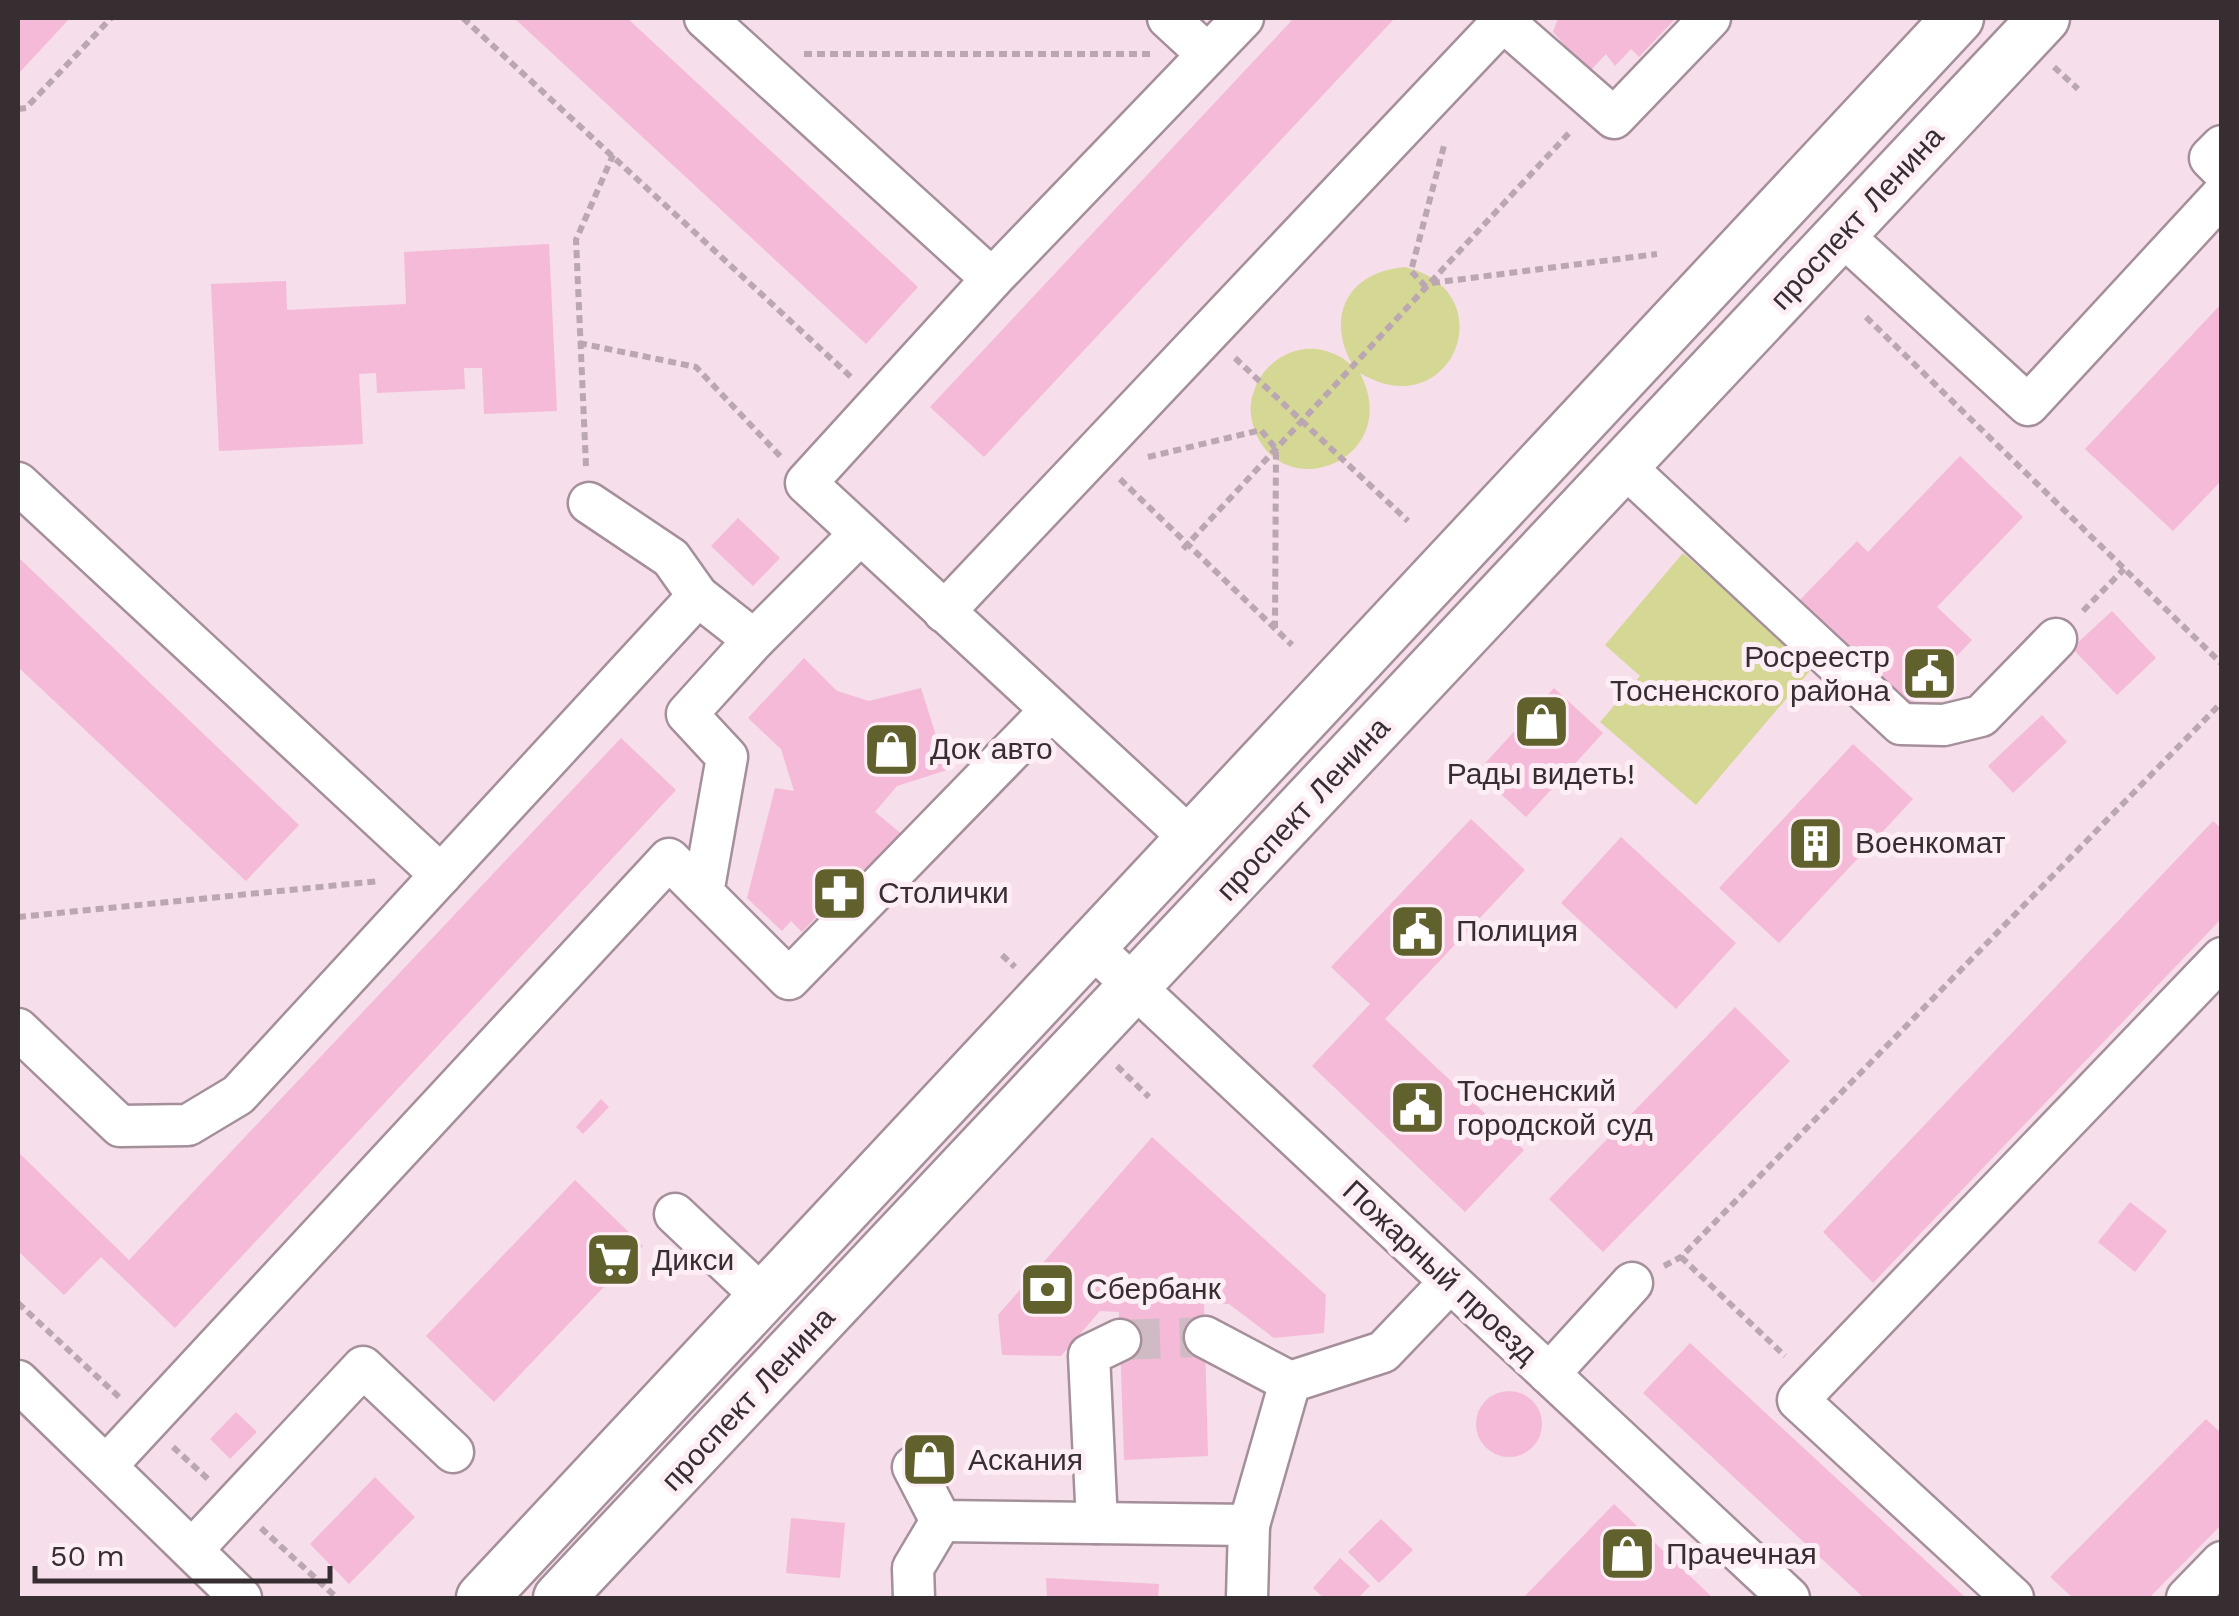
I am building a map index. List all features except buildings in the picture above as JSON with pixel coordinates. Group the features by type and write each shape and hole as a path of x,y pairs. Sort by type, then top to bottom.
{"main road":[{"name":"проспект Ленина","path":"482,1598 1958,18"},
{"name":"проспект Ленина","path":"560,1598 2044,18"}],"street":[{"path":"705,18 992,279"},
{"path":"1168,18 1207,54"},
{"path":"1190,838 806,483 992,279 1243,18"},
{"path":"944,612 1101,460 1208,333 1503,20 1614,118 1710,18"},
{"path":"2222,146 2210,158 2222,170"},
{"path":"1842,234 2028,405 2222,195"},
{"path":"1624,466 1901,724 1944,724 1982,716 2056,638"},
{"path":"18,483 441,875"},
{"path":"589,503 671,558 698,596 754,640"},
{"path":"702,894 728,756 687,714 860,534"},
{"path":"18,1029 120,1126 188,1125 238,1095 698,596"},
{"path":"106,1465 669,858 789,979 1051,710"},
{"name":"Пожарный проезд","path":"1090,945 1789,1598"},
{"path":"2013,1598 1798,1400 2222,958"},
{"path":"676,1214 762,1296"},
{"path":"1205,1337 1290,1382 1383,1352 1450,1282"},
{"path":"1549,1374 1632,1283"},
{"path":"1098,1523 1089,1354 1120,1340"},
{"path":"192,1550 363,1367 453,1452"},
{"path":"18,1381 241,1598"},
{"path":"1247,1598 1249,1526 1290,1382"},
{"path":"913,1467 941,1522"},
{"path":"941,1522 1249,1526"},
{"path":"914,1598 913,1568 941,1522"},
{"path":"2187,1598 2222,1562"}],"path":[{"path":"18,109 26,108 111,18"},
{"path":"463,18 879,404"},
{"path":"746,54 1207,54"},
{"path":"2053,66 2078,89"},
{"path":"1428,101 1450,124 1411,271 1429,285 1656,254"},
{"path":"1185,547 1597,104"},
{"path":"589,503 576,240 613,155"},
{"path":"1866,317 2222,664"},
{"path":"1208,333 1408,521"},
{"path":"579,343 696,367 806,483"},
{"path":"1101,460 1262,430 1276,449 1274,628"},
{"path":"1101,460 1185,547 1292,645"},
{"path":"2056,638 2124,569"},
{"path":"1632,1283 1680,1258 2222,702"},
{"path":"18,916 441,875"},
{"path":"1109,1058 1149,1097"},
{"path":"1680,1258 1814,1383"}],"green space":[{"path":"1405,267 1436,281 1454,302 1460,326 1455,350 1441,370 1420,383 1392,385 1360,373 1369,404 1366,430 1353,450 1334,464 1311,469 1288,466 1268,452 1254,428 1251,405 1259,379 1276,361 1298,350 1322,350 1353,366 1341,331 1347,300 1368,278"},
{"path":"1683,553 1814,666 1696,805 1600,722 1640,676 1605,645"}],"tunnel":[{"path":"1120,1340 1205,1337"}],"place":[{"name":"Росреестр Тосненского района","path":"1929,674"},
{"name":"Рады видеть!","path":"1541,721"},
{"name":"Док авто","path":"891,749"},
{"name":"Военкомат","path":"1816,843"},
{"name":"Столички","path":"839,893"},
{"name":"Полиция","path":"1417,931"},
{"name":"Тосненский городской суд","path":"1418,1108"},
{"name":"Дикси","path":"613,1260"},
{"name":"Сбербанк","path":"1047,1289"},
{"name":"Аскания","path":"929,1460"},
{"name":"Прачечная","path":"1627,1554"}]}
